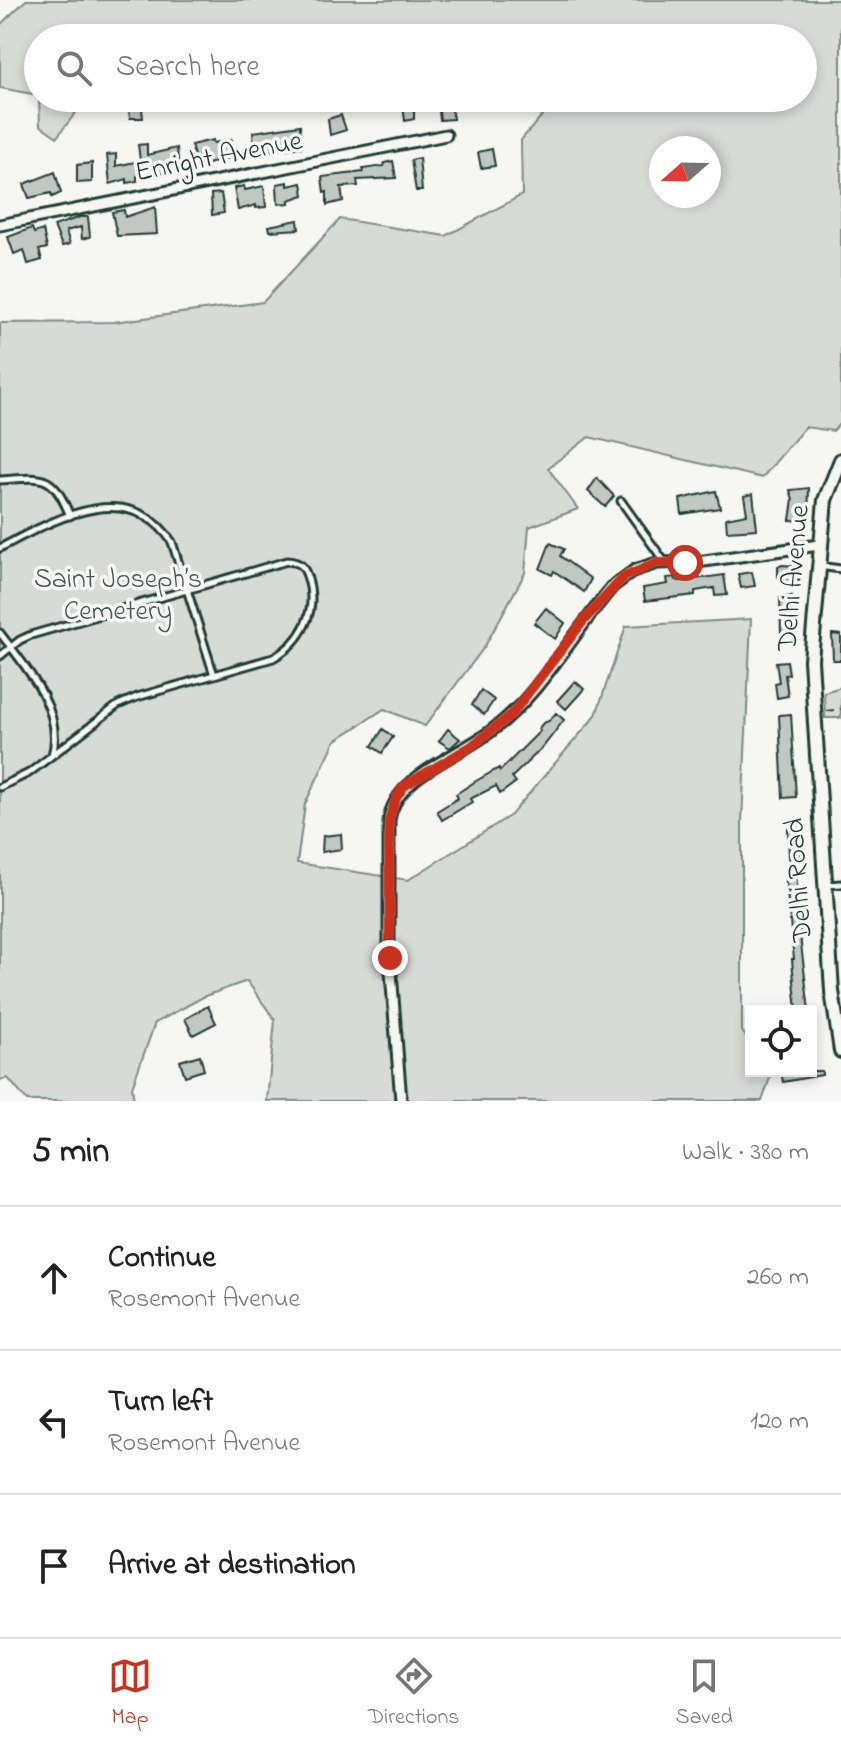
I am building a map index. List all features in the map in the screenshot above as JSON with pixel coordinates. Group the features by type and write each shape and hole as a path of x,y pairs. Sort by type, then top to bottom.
{"street":[{"name":"Enright Avenue","path":"0,225 446,135"},
{"name":"Delhi Avenue","path":"813,708 811,636 819,545 825,500 841,460"},
{"path":"401,1101 389,946 389,821 396,798 404,786 472,746 511,715 584,620 624,577 643,566 664,562 697,562 819,545"},
{"name":"Delhi Road","path":"813,708 825,885 836,969 841,1051"}],"lane":[{"path":"0,480 46,479 56,486 70,516"},
{"path":"621,501 664,562"},
{"path":"0,548 39,528 98,509 126,506 145,515 163,528 172,542 214,675"},
{"path":"0,656 31,635 287,561 303,566 313,600 311,614 300,635 284,652 118,705 29,773 0,787"},
{"path":"817,565 841,569"},
{"path":"0,633 32,678 54,724 56,740 52,756"},
{"path":"825,885 841,884"}],"path":[{"path":"813,708 841,709"}],"green space":[{"name":"Saint Joseph’s Cemetery","path":"26,0 841,0 841,422 833,431 805,427 762,478 589,437 548,468 578,509 529,527 525,573 485,646 425,726 384,709 335,741 305,804 297,863 408,880 511,815 596,715 626,626 751,619 742,822 742,1031 745,1035 745,1077 770,1077 762,1101 267,1101 275,1020 247,981 205,996 155,1023 132,1087 134,1101 27,1101 8,1078 0,1080 0,323 114,322 263,302 340,219 446,236 522,195 521,140 545,112 817,112 817,24 24,24 24,92 0,88 0,25"},
{"path":"40,112 76,112 57,137 40,125"},
{"path":"841,687 841,718 825,718 824,692"}],"building":[{"path":"129,112 142,112 143,118 130,118"},
{"path":"404,112 414,112 414,119 405,121"},
{"path":"439,112 452,112 453,119 440,120"},
{"path":"341,115 346,130 330,135 328,119"},
{"path":"300,125 301,147 254,153 253,132"},
{"path":"213,140 213,143 231,140 232,157 197,167 191,145"},
{"path":"147,144 147,155 177,148 179,171 158,176 137,176 137,181 127,183 127,179 110,184 107,155 116,154 116,166 140,161 138,145"},
{"path":"492,149 495,166 481,168 478,152"},
{"path":"419,158 422,191 416,191 411,160"},
{"path":"393,161 396,178 357,180 358,186 341,187 343,201 327,205 322,177 363,172 363,169 384,166 384,163"},
{"path":"92,163 92,182 77,183 77,165"},
{"path":"55,172 61,193 52,197 51,193 29,198 24,184"},
{"path":"288,182 288,186 302,183 304,195 289,200 289,203 278,204 277,184"},
{"path":"244,186 245,190 264,186 266,207 256,208 256,205 238,210 234,188"},
{"path":"221,193 224,213 212,215 211,194"},
{"path":"155,207 157,234 117,236 112,212 124,210 125,217"},
{"path":"88,217 90,237 82,239 81,227 66,231 70,244 62,246 54,226"},
{"path":"298,220 299,229 270,231 269,226"},
{"path":"32,228 34,233 43,230 47,248 39,250 42,260 28,264 24,250 14,254 8,237"},
{"path":"597,478 614,496 605,507 588,491"},
{"path":"809,488 808,521 790,520 793,499 790,490"},
{"path":"716,491 720,508 682,514 680,499"},
{"path":"753,494 757,529 727,531 726,518 747,514 744,496"},
{"path":"550,543 564,549 560,556 591,579 584,592 554,571 552,575 540,569"},
{"path":"797,566 799,582 781,581 778,567"},
{"path":"752,572 755,586 741,588 738,574"},
{"path":"724,575 727,595 715,596 714,588 695,591 695,595 645,601 643,588 668,584 667,578 675,577 680,581"},
{"path":"792,596 793,611 790,611 793,632 781,634 780,598"},
{"path":"546,608 565,623 555,639 534,623"},
{"path":"832,634 841,635 841,660 833,660"},
{"path":"787,661 788,696 777,698 775,683 779,682 776,662"},
{"path":"575,681 584,689 566,709 557,701"},
{"path":"481,690 494,700 484,715 472,705"},
{"path":"556,713 564,720 543,747 512,777 516,782 500,794 496,786 470,799 472,802 442,820 437,811 458,798 456,794 476,781 499,768 500,771 540,731 538,729 543,723"},
{"path":"791,714 796,797 783,798 779,715"},
{"path":"383,729 393,737 382,753 372,746"},
{"path":"448,729 460,739 450,748 439,741"},
{"path":"804,828 805,836 799,840 801,859 789,860 788,829"},
{"path":"341,834 342,849 322,852 323,836"},
{"path":"796,868 808,1005 796,1005 786,869"},
{"path":"208,1006 216,1023 193,1035 185,1019"},
{"path":"200,1055 204,1070 185,1076 180,1061"},
{"path":"782,1077 811,1077 783,1082"}],"route":[{"path":"390,958 389,821 390,811 404,786 472,746 511,715 584,620 624,577 643,566 670,561 685,563"}]}
